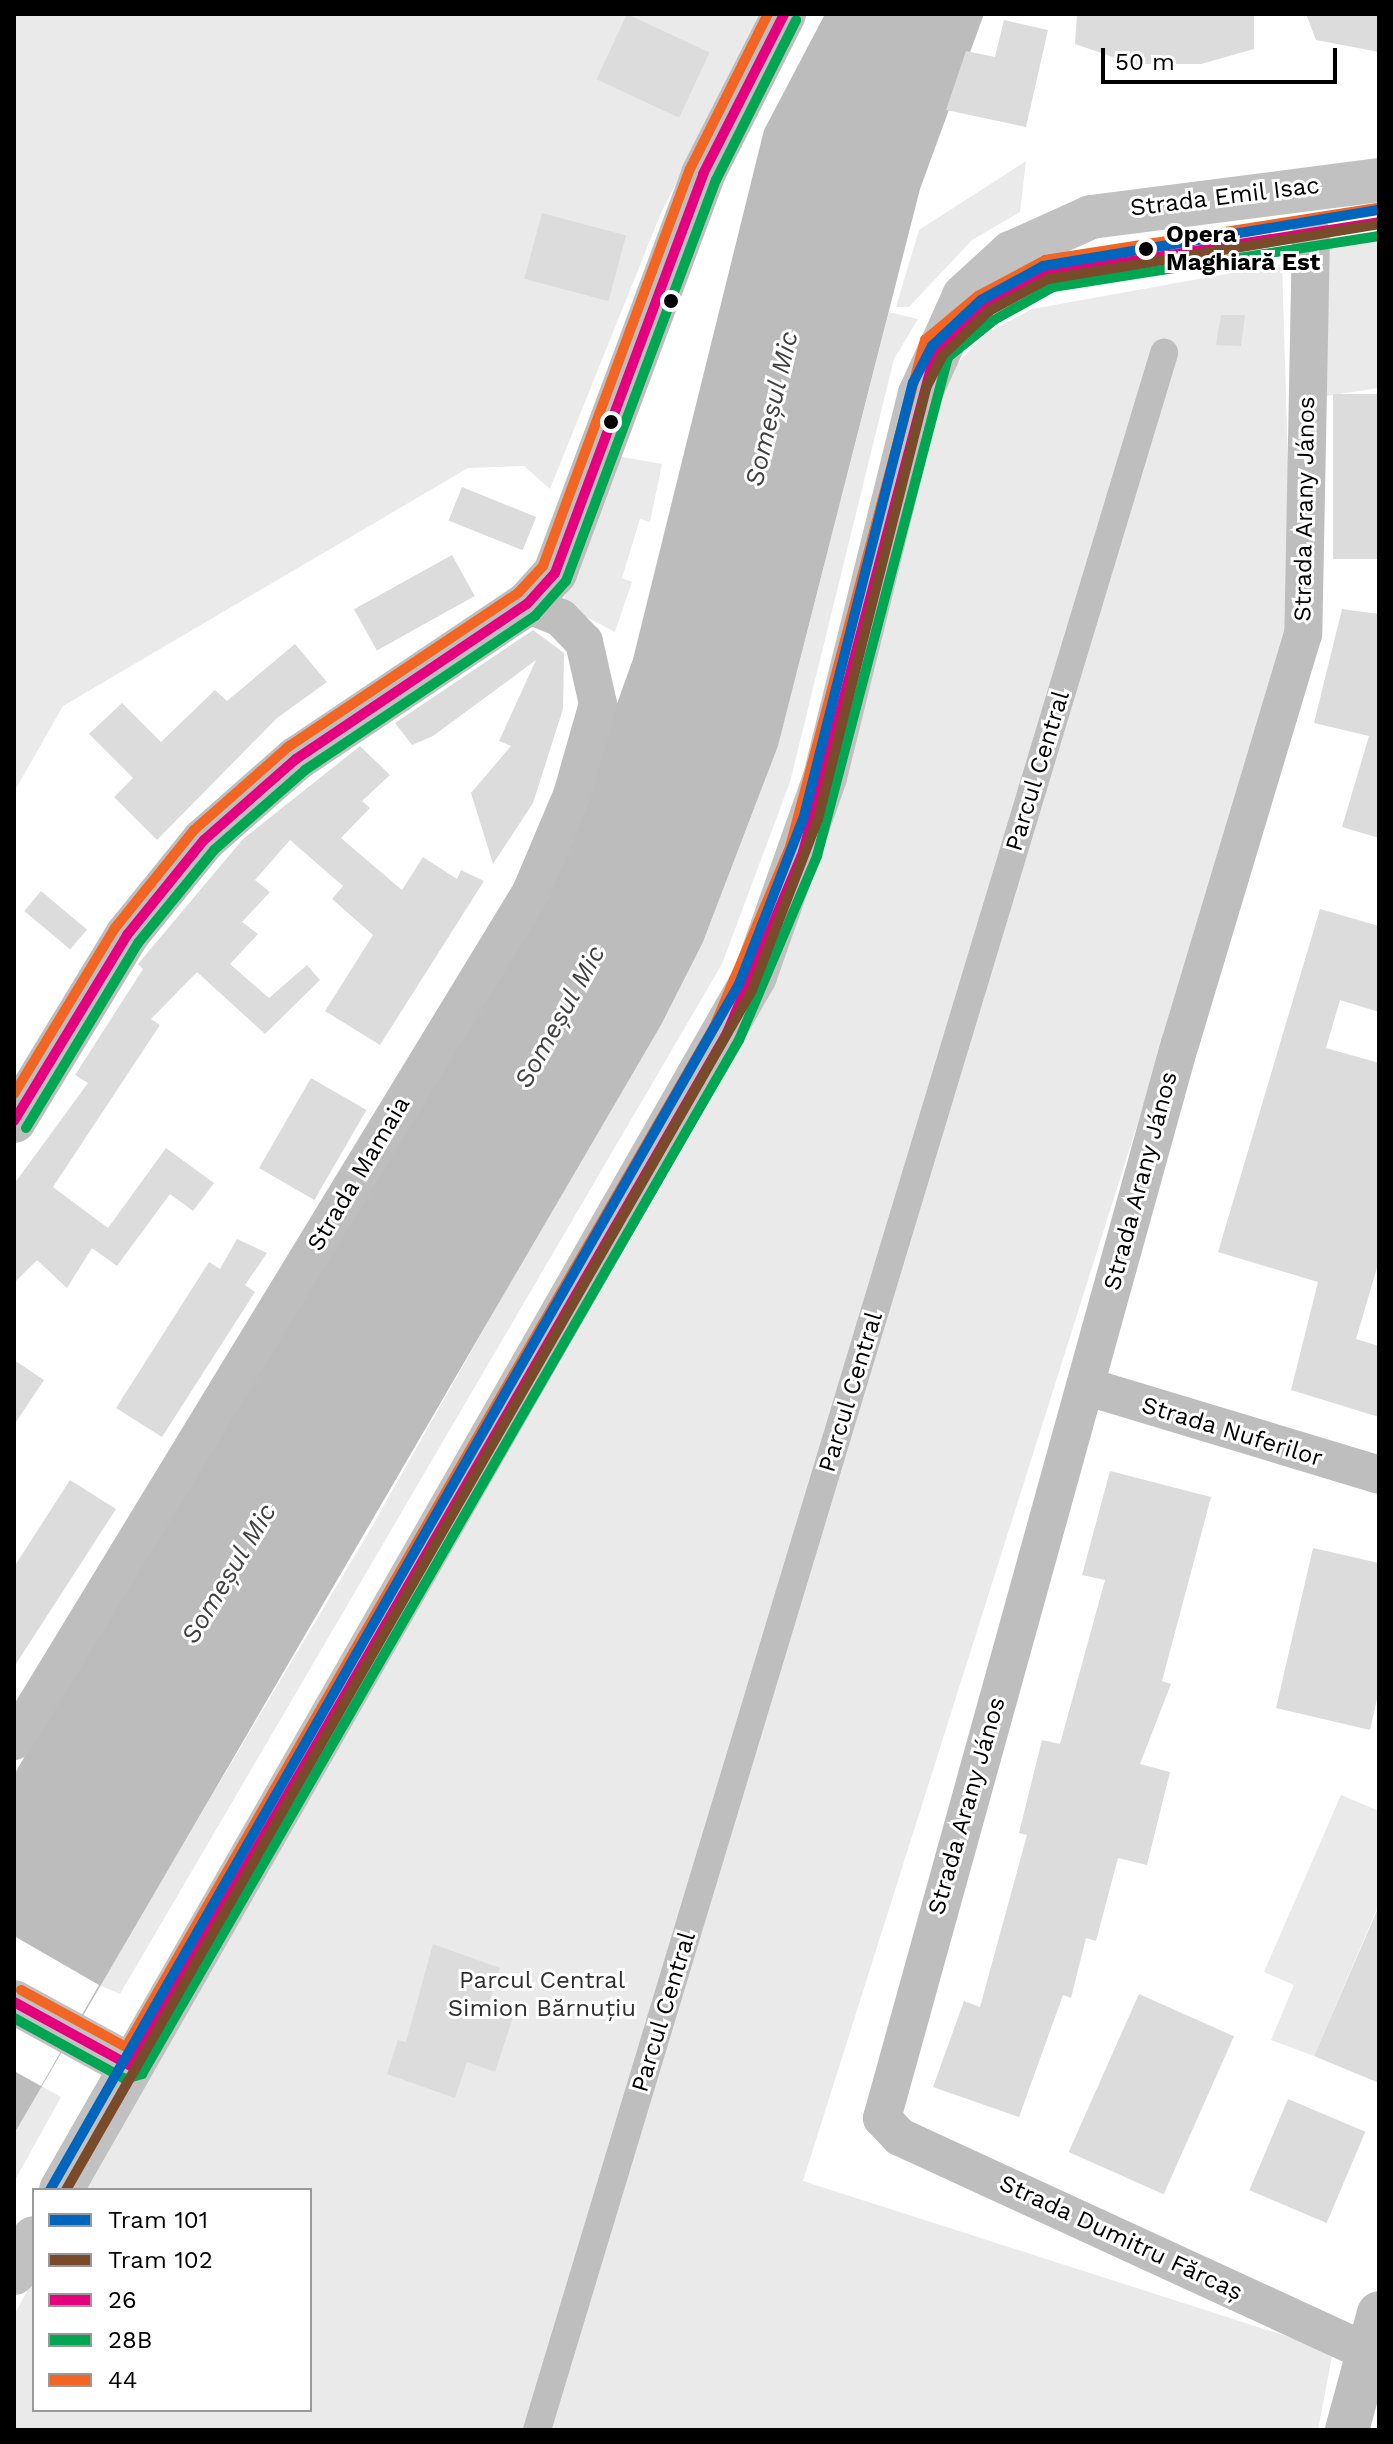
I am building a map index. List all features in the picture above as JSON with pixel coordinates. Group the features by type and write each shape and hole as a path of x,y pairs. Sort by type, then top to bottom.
{"main road":[{"name":"Strada Emil Isac","path":"62,2188 755,976 825,777 936,349 964,296 990,268 1066,226 1127,208 1379,180"},
{"path":"14,2002 131,2066"},
{"path":"14,2273 32,2242"}],"street":[{"path":"14,1121 127,935 204,840 353,717 527,604 564,555 703,174 784,14"},
{"name":"Strada Arany János","path":"882,2118 1085,1386 1303,634 1311,233"},
{"name":"Parcul Central","path":"537,2430 1164,353"},
{"name":"Strada Mamaia","path":"14,1741 531,892 572,795 598,704 584,642 561,618 527,604"},
{"name":"Strada Nuferilor","path":"1085,1386 1379,1475"},
{"name":"Strada Dumitru Fărcaș","path":"882,2118 900,2137 1372,2332"},
{"path":"1347,2430 1372,2332"}],"green space":[{"path":"14,14 762,14 661,213 550,489 524,466 468,468 63,706 14,792"},
{"path":"1026,161 1020,212 972,240 909,307 896,307 919,230"},
{"path":"1379,234 1379,388 1313,398 1316,246"},
{"name":"Parcul Central Simion Bărnuțiu","path":"1282,264 1293,632 803,2181 1333,2351 1318,2430 14,2430 14,2315 32,2283 32,2412 312,2412 312,2188 85,2188 714,1095 766,991 813,880 949,372 987,333 1032,309"},
{"path":"889,312 918,319 894,359 790,782 722,964 120,1994 99,1985 370,1530 703,942 778,746"},
{"path":"617,456 662,464 650,522 640,519 622,578 632,582 615,632 562,604"},
{"path":"1341,1795 1379,1811 1379,1904 1314,2056 1271,2040 1294,1985 1264,1972"},
{"path":"41,2086 61,2097 14,2182 14,2134"}],"water":[{"name":"Someșul Mic","path":"825,14 984,14 920,189 778,746 703,942 661,1025 14,2134 14,1775 600,751 633,659 764,130"}],"pier":[{"path":"14,1936 99,1985 41,2086 14,2071"}],"building":[{"path":"627,14 709,52 679,118 597,79"},
{"path":"1077,14 1254,14 1254,49 1201,64 1133,64 1075,44"},
{"path":"1306,14 1379,14 1379,52 1316,40"},
{"path":"1004,20 1048,30 1026,127 946,110 966,51 995,57"},
{"path":"542,213 626,236 608,301 524,279"},
{"path":"1221,315 1245,315 1241,346 1216,345"},
{"path":"1333,394 1379,394 1379,559 1333,559"},
{"path":"462,487 536,517 523,550 449,520"},
{"path":"452,555 475,596 377,650 354,609"},
{"path":"1342,609 1379,614 1379,838 1342,827 1369,736 1314,723"},
{"path":"533,630 564,653 563,709 533,803 493,864 471,793 511,746 499,741 536,660 433,736 412,745 395,723"},
{"path":"295,644 327,682 277,718 157,840 114,797 133,778 89,734 122,703 161,742 215,690 227,701"},
{"path":"360,746 390,775 362,801 370,808 341,838 402,890 423,857 457,879 461,870 484,881 380,1045 325,1011 373,935 332,899 343,886 290,840 255,880 270,892 242,922 258,934 230,964 269,998 307,965 320,980 265,1034 197,972 151,1019 160,1025 53,1187 108,1228 166,1148 214,1183 193,1211 170,1194 117,1266 92,1248 67,1288 37,1260 14,1283 14,1184 88,1083 75,1075 143,969 138,964 243,839"},
{"path":"41,891 87,930 70,949 24,911"},
{"path":"1320,909 1379,926 1379,1012 1340,1000 1326,1048 1379,1063 1379,1261 1356,1339 1379,1346 1379,1417 1291,1390 1318,1282 1218,1252"},
{"path":"311,1078 366,1110 314,1200 259,1168"},
{"path":"237,1239 267,1253 245,1285 255,1292 162,1437 116,1408 209,1262 220,1269"},
{"path":"14,1360 44,1380 14,1425"},
{"path":"1110,1471 1211,1497 1162,1681 1171,1684 1140,1764 1170,1772 1147,1865 1118,1858 1096,1941 1086,1938 1071,1998 1063,1995 1019,2117 933,2087 964,2001 980,2007 1027,1835 1019,1833 1042,1740 1060,1744 1105,1580 1082,1575"},
{"path":"70,1480 116,1509 14,1667 14,1567"},
{"path":"1313,1548 1379,1563 1379,1690 1370,1730 1276,1708"},
{"path":"1379,1906 1379,2083 1314,2056"},
{"path":"433,1944 500,1968 488,2005 514,2014 495,2072 467,2062 455,2098 387,2074 398,2040 406,2042"},
{"path":"1139,1994 1234,2036 1164,2194 1069,2152"},
{"path":"1288,2099 1365,2132 1327,2223 1249,2190"}],"tram line":[{"name":"101","path":"51,2188 739,984 804,816 913,383 932,346 981,300 1043,266 1379,210"},
{"name":"102","path":"67,2188 752,990 818,819 926,388 943,355 989,311 1048,279 1379,224"}],"transit line":[{"name":"44","path":"14,1094 115,928 194,830 288,747 518,593 543,566 690,169 768,14"},
{"name":"26","path":"14,1121 127,935 204,840 296,759 527,604 555,573 703,174 784,14"},
{"name":"28B","path":"26,1128 138,943 214,850 305,770 535,616 566,581 716,180 796,20"},
{"name":"44","path":"21,1990 126,2047 714,1027 790,847 925,340 978,296 1045,260 1377,208"},
{"name":"26","path":"14,2002 131,2066 727,1033 803,852 936,349 986,308 1048,274 1379,222"},
{"name":"28B","path":"14,2018 125,2079 142,2074 739,1040 817,856 948,357 994,320 1053,287 1379,236"}],"place":[{"name":"Opera Maghiară Est","path":"1146,249"}]}
